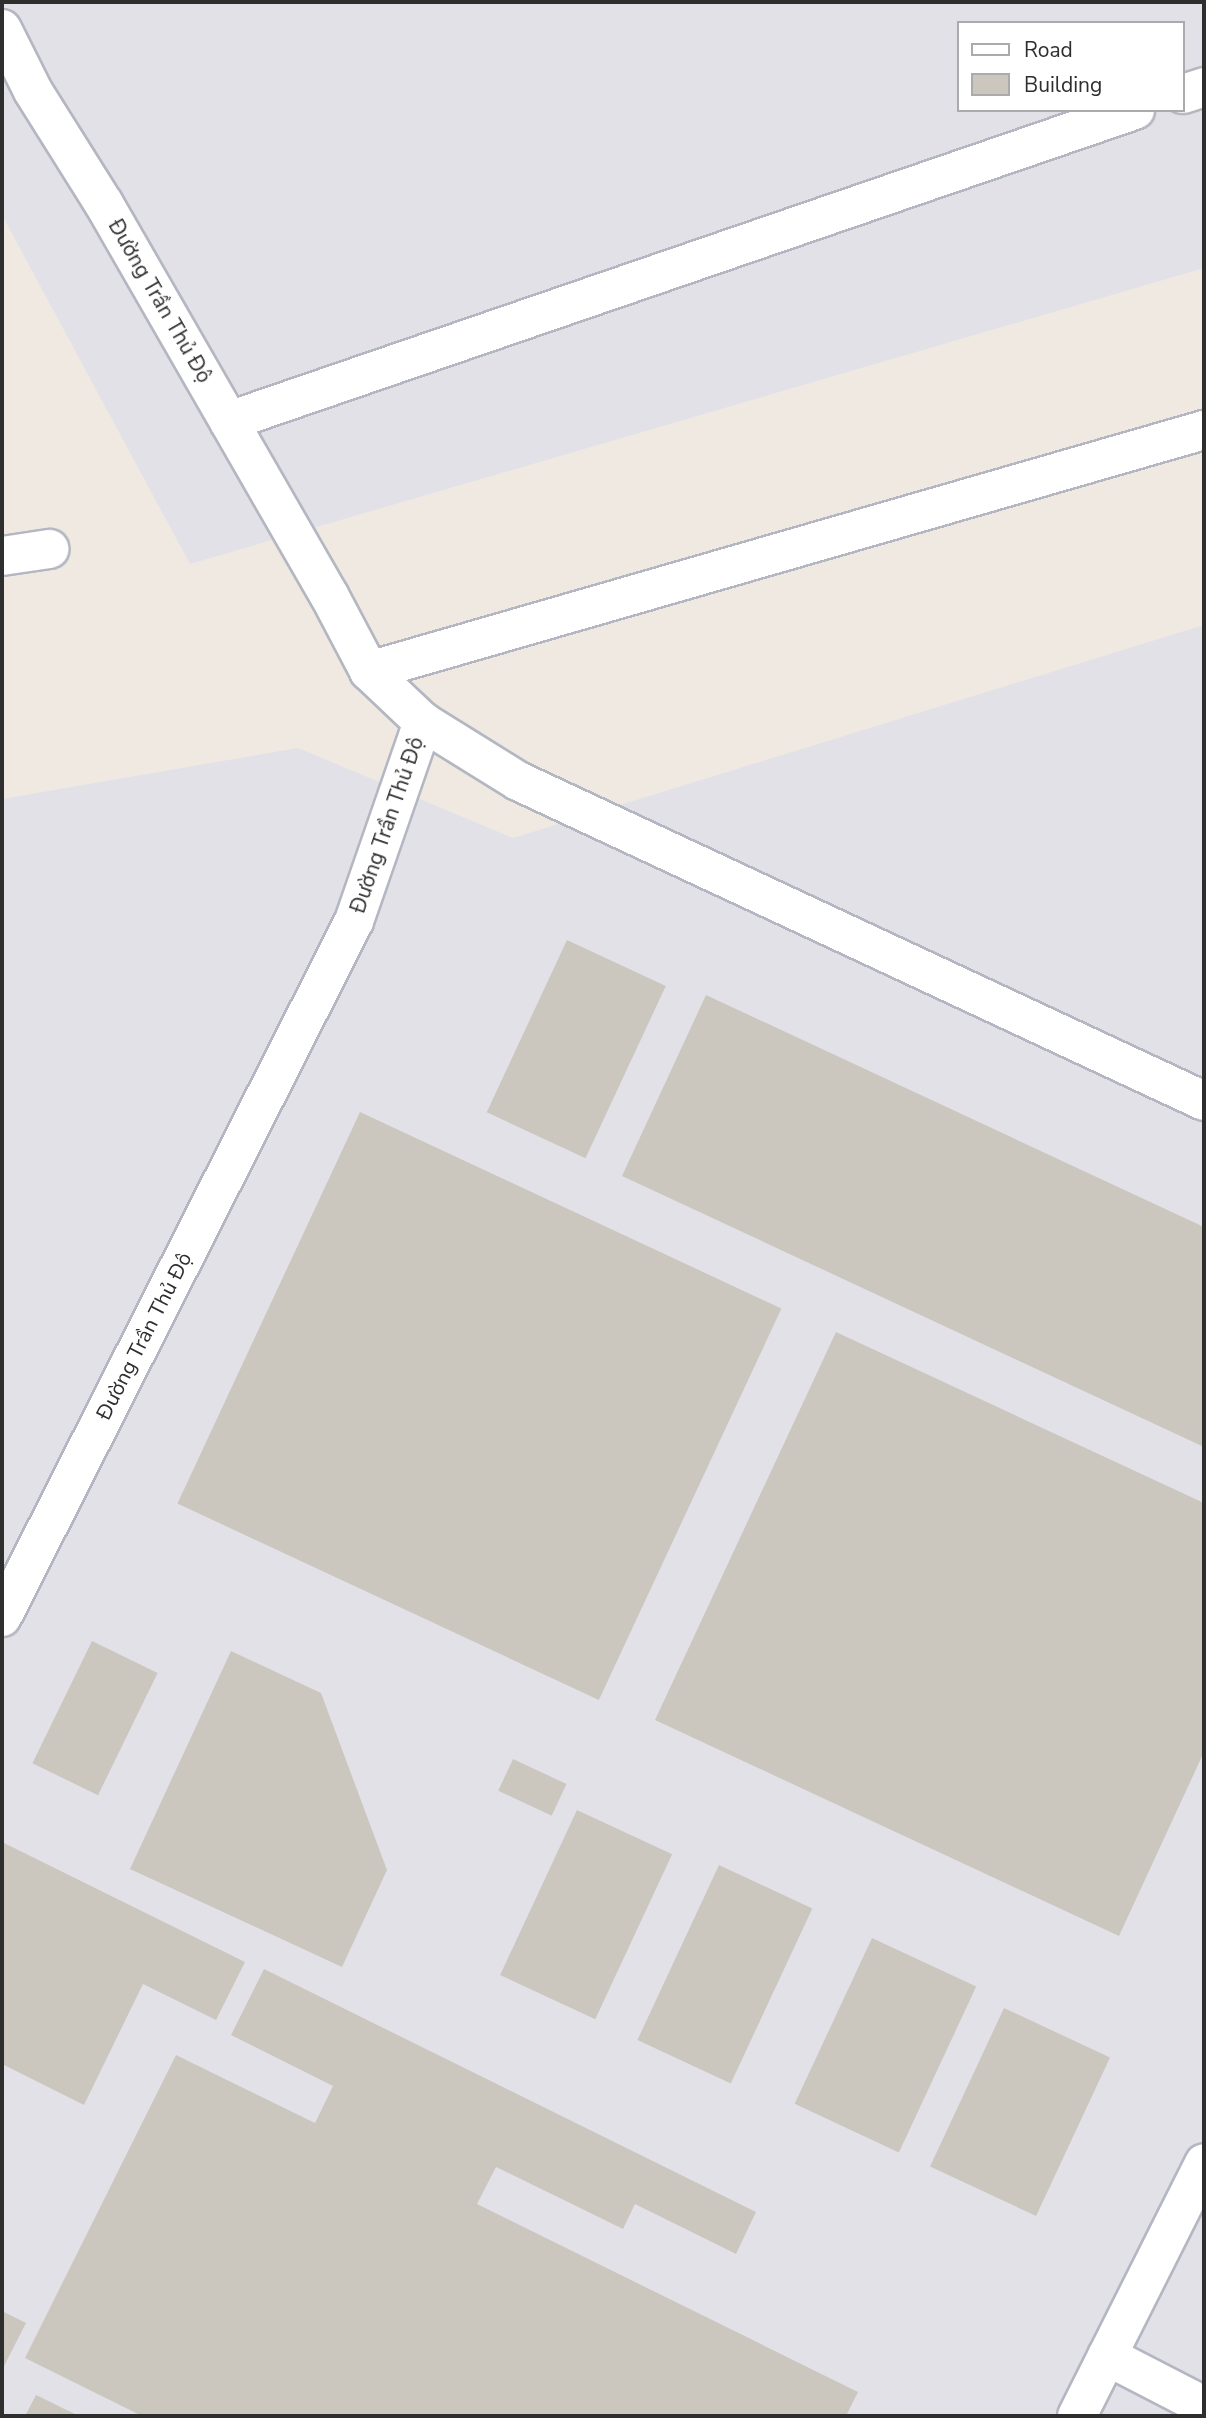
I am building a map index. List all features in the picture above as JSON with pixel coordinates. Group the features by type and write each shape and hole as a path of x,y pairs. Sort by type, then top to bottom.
{"street":[{"name":"Đường Trần Thủ Độ","path":"2,29 17,93 103,204 369,671 423,722 354,921 2,1617"},
{"path":"1185,93 1204,87"},
{"path":"229,421 1129,112"},
{"path":"369,671 1204,430"},
{"path":"2,556 49,548"},
{"path":"423,722 517,781 1204,1101"},
{"path":"1077,2416 1204,2163"},
{"path":"1107,2356 1204,2406"}],"shaded area":[{"path":"2,2 1204,2 1204,268 190,564 2,215"},
{"path":"1204,625 1204,2416 2,2416 2,799 298,748 513,838"}],"building":[{"path":"567,940 666,986 585,1158 487,1112"},
{"path":"706,995 1204,1227 1204,1447 622,1176"},
{"path":"360,1112 781,1309 599,1700 177,1504"},
{"path":"836,1332 1204,1503 1204,1752 1119,1936 655,1720"},
{"path":"92,1641 158,1673 98,1795 32,1763"},
{"path":"231,1651 321,1693 387,1870 342,1967 130,1869"},
{"path":"513,1759 566,1784 552,1816 498,1791"},
{"path":"577,1810 672,1854 595,2019 500,1975"},
{"path":"2,1842 245,1962 216,2020 143,1984 84,2105 2,2064"},
{"path":"719,1865 812,1909 731,2083 637,2040"},
{"path":"872,1938 976,1987 899,2152 795,2104"},
{"path":"264,1969 756,2212 736,2254 635,2204 623,2229 496,2167 477,2204 858,2392 846,2416 142,2416 25,2358 176,2055 315,2123 333,2086 231,2035"},
{"path":"1004,2008 1110,2057 1036,2216 930,2167"},
{"path":"2,2311 26,2323 2,2370"},
{"path":"36,2395 79,2416 25,2416"}]}
